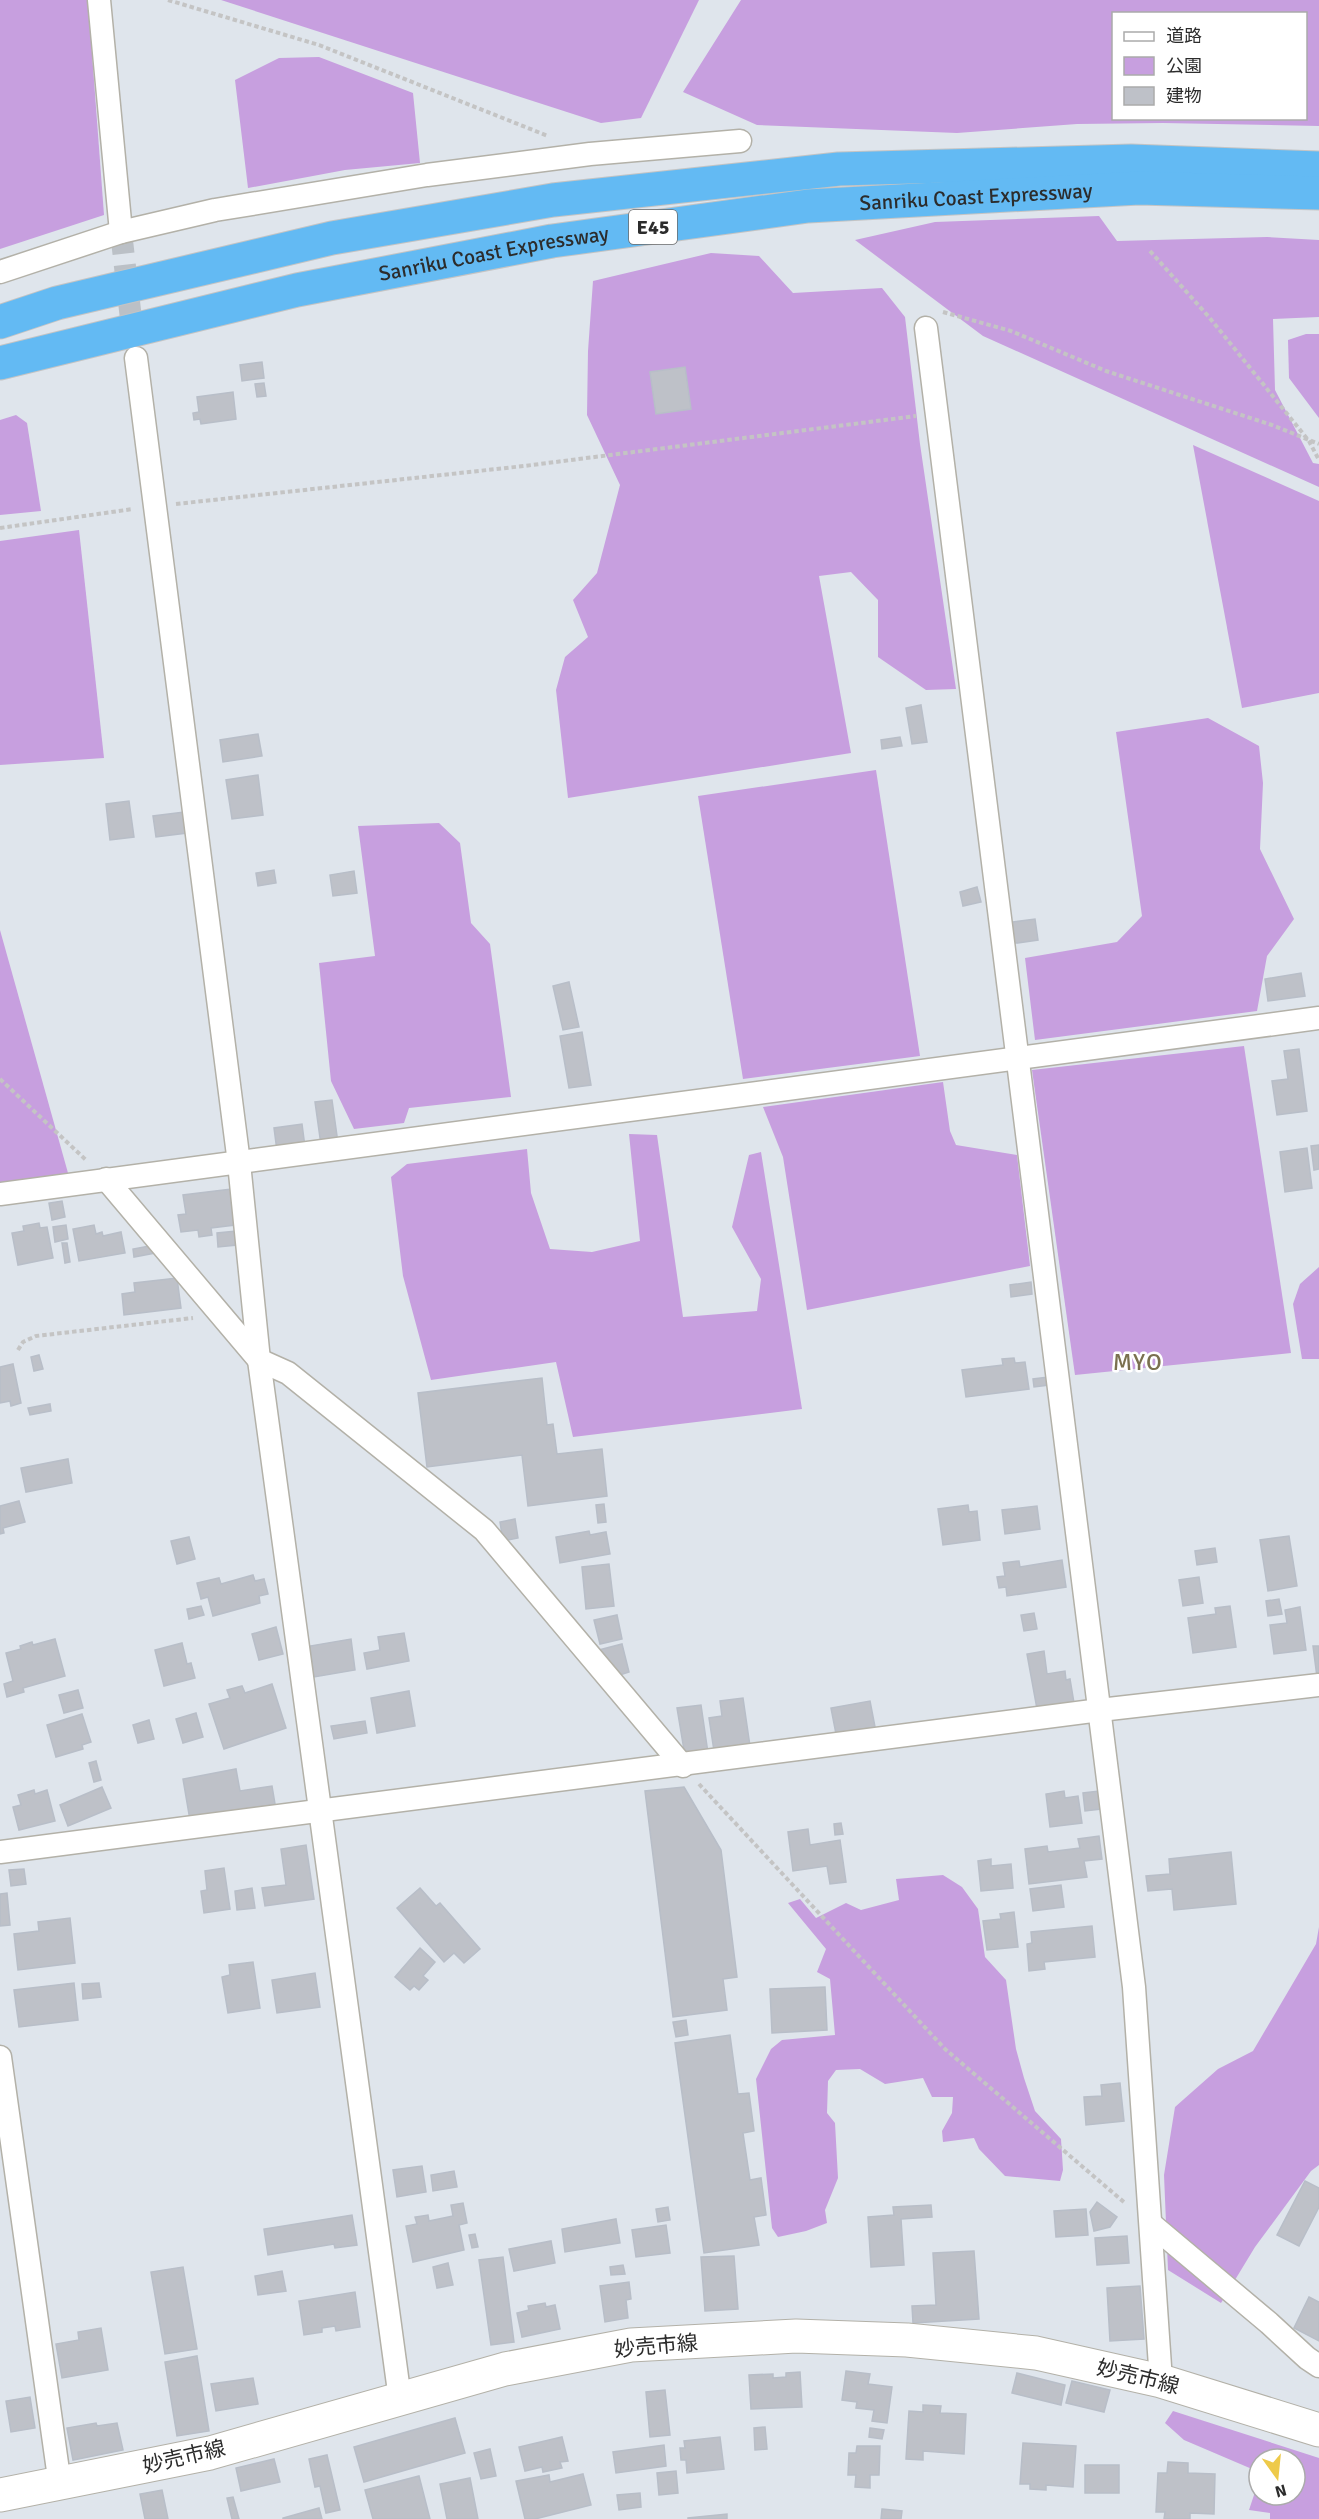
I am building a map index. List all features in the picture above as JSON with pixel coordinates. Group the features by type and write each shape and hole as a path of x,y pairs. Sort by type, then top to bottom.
{"highway":[{"name":"Sanriku Coast Expressway","path":"0,322 57,303 332,238 553,200 839,169 1131,161 1319,168"},
{"name":"Sanriku Coast Expressway","path":"0,363 308,288 552,241 808,206 1139,188 1319,193"}],"main road":[{"name":"妙売市線","path":"0,2495 60,2485 210,2453 505,2369 631,2345 796,2336 907,2340 1036,2354 1161,2381 1319,2430"}],"street":[{"path":"99,0 121,232"},
{"path":"0,272 121,232 215,210 427,175 590,154 740,141"},
{"path":"926,328 1134,1987 1161,2381"},
{"path":"136,358 239,1163 259,1360 400,2398"},
{"path":"0,1194 1319,1018"},
{"path":"106,1179 259,1360 288,1373 484,1530 682,1766"},
{"path":"0,1852 682,1766 1100,1710 1319,1685"},
{"path":"0,2057 60,2485"},
{"path":"1151,2224 1319,2366"}],"path":[{"path":"168,0 319,45 549,136"},
{"path":"1149,251 1209,317 1309,441 1319,460"},
{"path":"926,328 926,306 962,319 1011,332 1106,371 1272,425 1319,444"},
{"path":"0,528 156,506 524,466 938,414"},
{"path":"0,1079 106,1179"},
{"path":"18,1350 22,1342 36,1336 220,1314"},
{"path":"682,1766 945,2049 1151,2224"}],"green space":[{"path":"0,0 88,0 104,215 0,249"},
{"path":"221,0 699,0 641,118 601,123"},
{"path":"741,0 1319,0 1319,126 1077,124 957,133 757,125 683,92"},
{"path":"319,57 413,93 420,163 345,170 248,188 235,80 279,58"},
{"path":"1099,216 1117,241 1267,237 1319,240 1319,317 1273,319 1275,390 1313,463 1319,464 1319,487 983,336 855,240 935,222"},
{"path":"711,253 759,256 793,293 882,288 905,317 920,444 956,689 926,690 878,657 878,600 851,572 819,576 851,753 568,798 556,690 565,657 588,637 573,600 597,573 620,485 587,415 588,351 593,281"},
{"path":"1306,334 1319,334 1319,418 1289,378 1288,340"},
{"path":"16,415 27,423 41,511 0,515 0,420"},
{"path":"1193,445 1319,501 1319,693 1242,708"},
{"path":"79,530 104,758 0,765 0,541"},
{"path":"1208,718 1259,746 1263,783 1260,849 1294,919 1267,956 1257,1011 1035,1040 1025,958 1117,942 1142,916 1116,732"},
{"path":"876,770 920,1056 743,1079 698,796"},
{"path":"439,823 460,843 471,923 490,944 511,1097 409,1108 404,1123 354,1129 331,1081 319,963 375,956 358,826"},
{"path":"0,930 68,1173 0,1183"},
{"path":"1244,1046 1291,1353 1075,1375 1032,1070"},
{"path":"943,1082 950,1131 956,1145 1017,1155 1030,1266 807,1310 783,1157 763,1107"},
{"path":"629,1134 657,1135 683,1317 757,1311 761,1279 732,1227 749,1155 761,1152 802,1409 573,1437 556,1362 431,1380 403,1276 391,1177 407,1164 527,1149 531,1193 550,1249 592,1252 640,1241"},
{"path":"1319,1267 1319,1359 1302,1359 1293,1304 1300,1284"},
{"path":"943,1875 962,1887 978,1909 985,1957 1006,1980 1016,2049 1035,2111 1061,2139 1063,2170 1060,2181 1005,2176 979,2149 974,2138 943,2142 942,2131 952,2113 953,2097 932,2097 923,2078 885,2084 860,2069 836,2070 828,2081 827,2113 835,2123 838,2178 825,2210 827,2223 806,2231 778,2237 772,2228 756,2079 771,2049 782,2040 835,2035 830,1979 817,1972 826,1949 788,1903 800,1899 816,1918 846,1903 861,1910 899,1900 896,1879"},
{"path":"1319,1927 1319,2165 1311,2171 1255,2247 1221,2303 1168,2270 1164,2175 1175,2107 1218,2069 1253,2051 1316,1944"},
{"path":"1173,2411 1285,2447 1247,2447 1247,2467 1184,2440 1165,2423"},
{"path":"1307,2454 1319,2458 1319,2519 1270,2519 1270,2513 1249,2510 1250,2507 1307,2507"}],"building":[{"path":"262,362 264,378 242,381 240,365"},
{"path":"685,367 691,409 656,414 650,372"},
{"path":"264,383 266,396 257,397 255,384"},
{"path":"233,392 236,419 201,424 200,419 194,420 193,413 199,412 197,397"},
{"path":"921,705 927,742 912,744 906,708"},
{"path":"258,734 262,756 223,762 220,740"},
{"path":"900,737 902,746 882,749 881,740"},
{"path":"258,775 263,815 232,819 226,780"},
{"path":"129,801 134,837 110,840 106,804"},
{"path":"184,812 187,833 156,837 153,816"},
{"path":"274,870 276,883 258,886 256,873"},
{"path":"354,871 357,893 333,896 330,875"},
{"path":"977,887 981,902 963,906 960,892"},
{"path":"1035,919 1038,940 1010,944 1006,923"},
{"path":"1301,973 1305,996 1268,1001 1265,979"},
{"path":"569,982 579,1027 563,1030 553,986"},
{"path":"582,1032 591,1085 569,1088 560,1036"},
{"path":"1299,1049 1307,1111 1277,1115 1272,1081 1288,1079 1284,1051"},
{"path":"332,1100 338,1143 321,1145 315,1102"},
{"path":"302,1124 305,1147 277,1151 274,1128"},
{"path":"1319,1145 1319,1169 1314,1170 1311,1146"},
{"path":"1307,1148 1312,1188 1285,1192 1280,1152"},
{"path":"231,1189 235,1225 211,1228 212,1235 199,1237 198,1230 181,1232 178,1215 186,1214 183,1195"},
{"path":"62,1201 65,1217 52,1220 49,1203"},
{"path":"39,1223 40,1228 47,1227 53,1258 18,1265 12,1233 24,1231 23,1226"},
{"path":"66,1225 68,1239 55,1242 53,1227"},
{"path":"94,1225 96,1234 102,1232 103,1236 121,1232 125,1253 79,1261 73,1229"},
{"path":"236,1231 237,1245 218,1247 217,1233"},
{"path":"62,1243 67,1243 70,1262 65,1263"},
{"path":"154,1245 156,1253 134,1257 133,1249"},
{"path":"177,1278 181,1308 124,1315 122,1294 135,1292 134,1283"},
{"path":"1031,1282 1032,1294 1011,1297 1010,1285"},
{"path":"39,1355 43,1369 34,1371 31,1357"},
{"path":"1014,1358 1015,1363 1025,1362 1029,1389 966,1397 962,1370 1003,1365 1002,1359"},
{"path":"13,1364 21,1403 11,1406 10,1401 0,1403 0,1367"},
{"path":"1048,1377 1049,1385 1034,1387 1033,1379"},
{"path":"542,1378 547,1425 553,1424 557,1454 602,1449 607,1496 528,1506 522,1455 427,1467 418,1393"},
{"path":"50,1404 51,1411 30,1415 28,1408"},
{"path":"68,1459 72,1483 26,1492 21,1468"},
{"path":"19,1501 25,1522 3,1528 4,1533 0,1534 0,1506"},
{"path":"604,1504 606,1522 598,1523 596,1505"},
{"path":"968,1505 969,1512 977,1511 980,1540 943,1545 938,1509"},
{"path":"1037,1506 1040,1529 1005,1534 1002,1510"},
{"path":"515,1519 518,1538 503,1541 500,1522"},
{"path":"589,1531 590,1535 606,1532 610,1554 560,1563 556,1537"},
{"path":"1289,1536 1297,1586 1268,1591 1260,1540"},
{"path":"189,1537 195,1559 177,1564 171,1541"},
{"path":"1215,1548 1217,1562 1197,1565 1195,1551"},
{"path":"1062,1560 1066,1587 1007,1596 1006,1587 999,1588 997,1577 1005,1576 1003,1563 1019,1561 1020,1567"},
{"path":"609,1564 614,1606 586,1609 582,1567"},
{"path":"253,1575 255,1581 264,1579 268,1594 259,1596 260,1603 213,1616 208,1597 201,1599 197,1583 219,1578 221,1584"},
{"path":"1199,1577 1203,1603 1183,1606 1179,1580"},
{"path":"1279,1599 1282,1614 1268,1616 1266,1601"},
{"path":"201,1606 204,1615 189,1619 187,1609"},
{"path":"1230,1606 1236,1647 1193,1653 1188,1618 1216,1614 1215,1608"},
{"path":"1300,1607 1306,1650 1274,1654 1270,1625 1287,1623 1285,1610"},
{"path":"1034,1613 1037,1629 1024,1631 1021,1615"},
{"path":"617,1615 622,1639 600,1644 594,1620"},
{"path":"276,1627 283,1654 259,1660 252,1634"},
{"path":"404,1633 409,1661 367,1669 364,1653 380,1650 378,1637"},
{"path":"55,1639 65,1676 23,1688 24,1692 7,1697 4,1684 13,1681 6,1653 21,1649 20,1646 32,1642 33,1645"},
{"path":"351,1639 355,1670 314,1677 310,1646"},
{"path":"182,1643 187,1664 191,1663 195,1678 164,1686 155,1650"},
{"path":"622,1644 629,1672 620,1675 599,1650"},
{"path":"1313,1646 1319,1646 1319,1677 1317,1677"},
{"path":"1044,1651 1047,1674 1065,1671 1066,1680 1070,1679 1074,1703 1037,1709 1027,1654"},
{"path":"272,1684 286,1728 224,1749 209,1704 230,1698 227,1690 242,1686 245,1693"},
{"path":"78,1690 83,1708 64,1713 59,1695"},
{"path":"409,1691 415,1726 377,1733 371,1698"},
{"path":"743,1698 750,1746 714,1751 709,1718 722,1716 720,1701"},
{"path":"870,1701 875,1727 836,1734 831,1708"},
{"path":"701,1705 708,1753 685,1756 677,1708"},
{"path":"196,1713 203,1737 183,1743 176,1719"},
{"path":"82,1714 91,1742 82,1745 83,1749 56,1757 47,1725"},
{"path":"149,1720 154,1739 138,1743 133,1725"},
{"path":"365,1721 367,1733 334,1739 331,1726"},
{"path":"96,1761 101,1780 94,1782 89,1763"},
{"path":"236,1769 240,1791 272,1786 275,1804 190,1820 183,1779"},
{"path":"102,1787 111,1808 68,1826 60,1805"},
{"path":"684,1787 721,1850 737,1977 723,1979 727,2010 673,2017 645,1791"},
{"path":"34,1790 35,1794 47,1790 55,1821 19,1830 13,1807 21,1805 18,1795"},
{"path":"1064,1791 1065,1798 1078,1796 1082,1823 1050,1827 1046,1794"},
{"path":"1099,1791 1101,1809 1085,1811 1083,1793"},
{"path":"841,1823 843,1834 835,1835 834,1824"},
{"path":"808,1829 810,1845 840,1840 846,1882 830,1884 827,1866 793,1871 788,1832"},
{"path":"1099,1836 1102,1859 1084,1861 1087,1877 1029,1884 1025,1849 1047,1846 1048,1852 1080,1848 1078,1839"},
{"path":"306,1845 314,1899 265,1906 262,1888 286,1885 281,1849"},
{"path":"1231,1852 1236,1904 1174,1910 1172,1889 1148,1891 1146,1876 1170,1874 1169,1859"},
{"path":"991,1859 991,1866 1011,1864 1013,1888 981,1891 978,1861"},
{"path":"224,1868 230,1909 204,1913 201,1891 207,1890 205,1871"},
{"path":"24,1869 26,1884 11,1886 9,1870"},
{"path":"1061,1885 1064,1907 1033,1911 1030,1889"},
{"path":"252,1888 255,1908 237,1910 235,1891"},
{"path":"420,1888 436,1906 440,1903 480,1949 464,1963 454,1953 444,1962 397,1908"},
{"path":"7,1893 10,1925 0,1926 0,1894"},
{"path":"1014,1912 1018,1947 987,1950 983,1921 1001,1919 1000,1914"},
{"path":"70,1918 75,1963 18,1970 14,1934 39,1931 38,1922"},
{"path":"1092,1926 1095,1957 1044,1962 1045,1969 1029,1971 1027,1944 1032,1943 1031,1932"},
{"path":"420,1948 435,1962 423,1976 428,1980 419,1990 414,1986 410,1990 395,1977"},
{"path":"253,1962 260,2008 228,2013 222,1977 230,1975 229,1965"},
{"path":"315,1973 320,2007 277,2013 272,1980"},
{"path":"74,1983 78,2020 19,2027 14,1990"},
{"path":"99,1983 101,1997 83,1999 82,1984"},
{"path":"825,1987 827,2030 772,2033 770,1989"},
{"path":"686,2020 688,2035 676,2037 673,2022"},
{"path":"730,2035 738,2094 749,2093 754,2131 743,2133 750,2180 761,2178 766,2215 754,2217 759,2245 704,2253 675,2043"},
{"path":"1120,2083 1124,2121 1086,2125 1084,2097 1102,2096 1101,2085"},
{"path":"422,2166 426,2192 397,2197 393,2170"},
{"path":"454,2171 457,2187 433,2191 431,2175"},
{"path":"1305,2181 1319,2188 1319,2207 1299,2246 1277,2235"},
{"path":"1097,2202 1117,2217 1110,2227 1094,2231 1090,2212"},
{"path":"463,2203 467,2223 459,2225 464,2250 413,2262 406,2226 417,2224 415,2217 428,2215 429,2221 453,2216 451,2205"},
{"path":"931,2205 932,2217 901,2219 904,2265 871,2267 868,2217 894,2215 893,2207"},
{"path":"668,2207 670,2220 658,2222 656,2209"},
{"path":"1086,2209 1088,2235 1056,2237 1054,2211"},
{"path":"352,2215 357,2245 335,2248 334,2244 268,2255 264,2229"},
{"path":"616,2219 620,2243 565,2252 562,2229"},
{"path":"666,2225 670,2253 636,2257 632,2230"},
{"path":"475,2234 478,2247 472,2248 469,2235"},
{"path":"1127,2236 1129,2263 1097,2265 1095,2238"},
{"path":"551,2241 555,2263 514,2271 509,2249"},
{"path":"974,2251 979,2319 913,2323 912,2306 936,2305 933,2253"},
{"path":"734,2256 738,2309 705,2311 701,2257"},
{"path":"503,2257 514,2342 491,2345 479,2260"},
{"path":"448,2263 453,2285 437,2288 433,2267"},
{"path":"623,2265 625,2274 611,2275 610,2267"},
{"path":"183,2267 197,2349 165,2354 151,2272"},
{"path":"282,2271 286,2291 258,2295 255,2276"},
{"path":"629,2282 631,2299 626,2300 628,2318 605,2322 600,2286"},
{"path":"1140,2286 1144,2339 1110,2341 1107,2288"},
{"path":"355,2292 360,2327 336,2331 335,2326 322,2328 322,2332 304,2335 299,2301"},
{"path":"1309,2297 1319,2302 1319,2341 1294,2328"},
{"path":"545,2303 546,2307 555,2305 560,2329 522,2337 517,2313 529,2310 528,2306"},
{"path":"101,2328 108,2370 62,2378 56,2344 79,2340 78,2332"},
{"path":"197,2356 209,2431 177,2436 165,2362"},
{"path":"846,2371 870,2374 868,2384 892,2387 887,2423 872,2421 874,2410 856,2408 857,2402 842,2400"},
{"path":"800,2372 802,2407 751,2409 749,2375 773,2374 773,2378 786,2377 786,2373"},
{"path":"1017,2373 1065,2385 1061,2405 1012,2393"},
{"path":"253,2378 258,2404 216,2411 211,2384"},
{"path":"1072,2381 1110,2390 1104,2412 1066,2403"},
{"path":"665,2390 670,2435 650,2437 646,2392"},
{"path":"30,2397 35,2428 11,2432 6,2401"},
{"path":"923,2405 941,2406 940,2413 966,2414 964,2454 923,2451 923,2460 906,2459 909,2411 923,2412"},
{"path":"455,2418 465,2453 364,2482 354,2447"},
{"path":"96,2423 97,2426 117,2423 123,2450 73,2460 67,2428"},
{"path":"765,2427 767,2449 755,2450 754,2428"},
{"path":"870,2428 884,2430 882,2439 869,2437"},
{"path":"562,2437 568,2461 560,2462 562,2468 543,2472 542,2467 525,2471 519,2447"},
{"path":"720,2437 724,2469 687,2473 686,2460 681,2460 680,2448 685,2448 684,2441"},
{"path":"1023,2443 1076,2446 1073,2487 1046,2485 1046,2490 1030,2489 1030,2484 1020,2484"},
{"path":"664,2445 666,2466 616,2473 613,2452"},
{"path":"857,2446 880,2446 879,2475 870,2475 870,2488 855,2487 856,2475 848,2475 849,2453 856,2453"},
{"path":"490,2449 496,2476 481,2479 474,2453"},
{"path":"327,2455 340,2510 326,2513 320,2486 315,2487 309,2459"},
{"path":"274,2459 280,2482 241,2491 236,2468"},
{"path":"1168,2462 1188,2463 1188,2473 1215,2474 1214,2514 1190,2513 1190,2519 1164,2519 1165,2512 1156,2512 1158,2473 1167,2473"},
{"path":"1085,2465 1119,2465 1119,2493 1085,2493"},
{"path":"676,2471 678,2493 659,2495 657,2473"},
{"path":"583,2474 591,2505 535,2519 525,2519 516,2481 549,2475 550,2482"},
{"path":"419,2476 430,2519 373,2519 365,2490"},
{"path":"470,2478 478,2519 447,2519 440,2484"},
{"path":"162,2490 168,2519 145,2519 140,2494"},
{"path":"640,2493 641,2507 619,2510 617,2495"},
{"path":"233,2497 239,2519 232,2519 227,2498"},
{"path":"319,2508 322,2519 283,2519 283,2518"},
{"path":"882,2509 902,2511 901,2519 881,2519"},
{"path":"727,2514 727,2519 688,2519 688,2518"}],"tunnel":[{"path":"121,232 134,345"}],"district":[{"name":"MYO","path":"1138,1362"}]}
